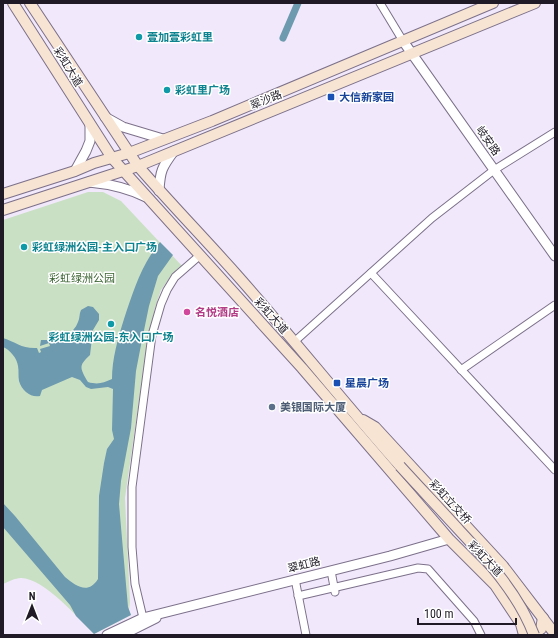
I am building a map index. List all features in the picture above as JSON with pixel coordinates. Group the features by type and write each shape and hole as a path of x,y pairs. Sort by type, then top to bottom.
{"main road":[{"name":"彩虹大道","path":"13,3 112,158 123,172 302,368 449,539 495,585 521,624 524,635"},
{"name":"彩虹大道","path":"30,3 138,166 159,191 236,274 400,466"},
{"name":"翠沙路","path":"3,194 129,153 212,121 493,3"},
{"name":"翠沙路","path":"3,210 123,172 535,3"},
{"path":"356,416 375,427 503,566 555,634"},
{"name":"彩虹立交桥","path":"400,466 487,561 517,600 534,635"},
{"path":"521,624 528,633 536,632 541,629 543,618"}],"street":[{"path":"380,3 403,41"},
{"name":"岐安路","path":"403,41 555,256"},
{"path":"105,117 123,127 163,139"},
{"path":"75,171 90,141 90,124"},
{"path":"294,342 432,218 494,170 555,132"},
{"path":"159,191 162,168 174,151"},
{"path":"88,182 113,185 134,191 146,197"},
{"path":"140,623 132,547 132,487 152,335 161,304 175,277 199,256"},
{"path":"371,273 555,470"},
{"path":"461,370 555,305"},
{"name":"翠虹路","path":"107,635 164,613 390,556 449,539"},
{"path":"298,596 334,590 418,568 428,569 474,621 482,635"},
{"path":"330,571 334,590"},
{"path":"295,579 306,635"},
{"name":"翠虹路","path":"122,635 140,623"}],"green space":[{"name":"彩虹绿洲公园","path":"88,192 103,192 121,201 183,267 171,276 161,290 155,308 146,353 125,498 130,602 129,610 131,615 94,634 70,609 40,585 30,580 21,578 14,579 3,584 3,220"}],"water":[{"path":"160,242 173,255 158,276 149,306 136,371 131,428 121,481 119,504 128,607 131,615 94,634 76,616 70,605 3,527 3,503 65,577 78,586 86,588 94,584 98,579 99,496 107,449 114,439 112,430 113,389 108,387 91,389 86,387 80,380 72,377 42,390 40,396 30,395 20,385 16,360 8,350 3,347 3,338 23,346 37,348 39,353 41,352 40,349 50,346 49,343 40,346 41,340 47,340 50,342 70,333 79,320 81,310 88,306 93,307 99,314 99,320 93,330 90,355 82,365 82,370 88,382 100,383 112,379 116,349 138,279 153,251"}],"waterway":[{"path":"283,38 298,3"}],"place":[{"name":"壹加壹彩虹里","path":"139,37"},
{"name":"彩虹里广场","path":"167,90"},
{"name":"大信新家园","path":"331,97"},
{"name":"彩虹绿洲公园-主入口广场","path":"24,247"},
{"name":"名悦酒店","path":"187,312"},
{"name":"彩虹绿洲公园-东入口广场","path":"111,324"},
{"name":"星晨广场","path":"337,383"},
{"name":"美银国际大厦","path":"272,407"}]}
